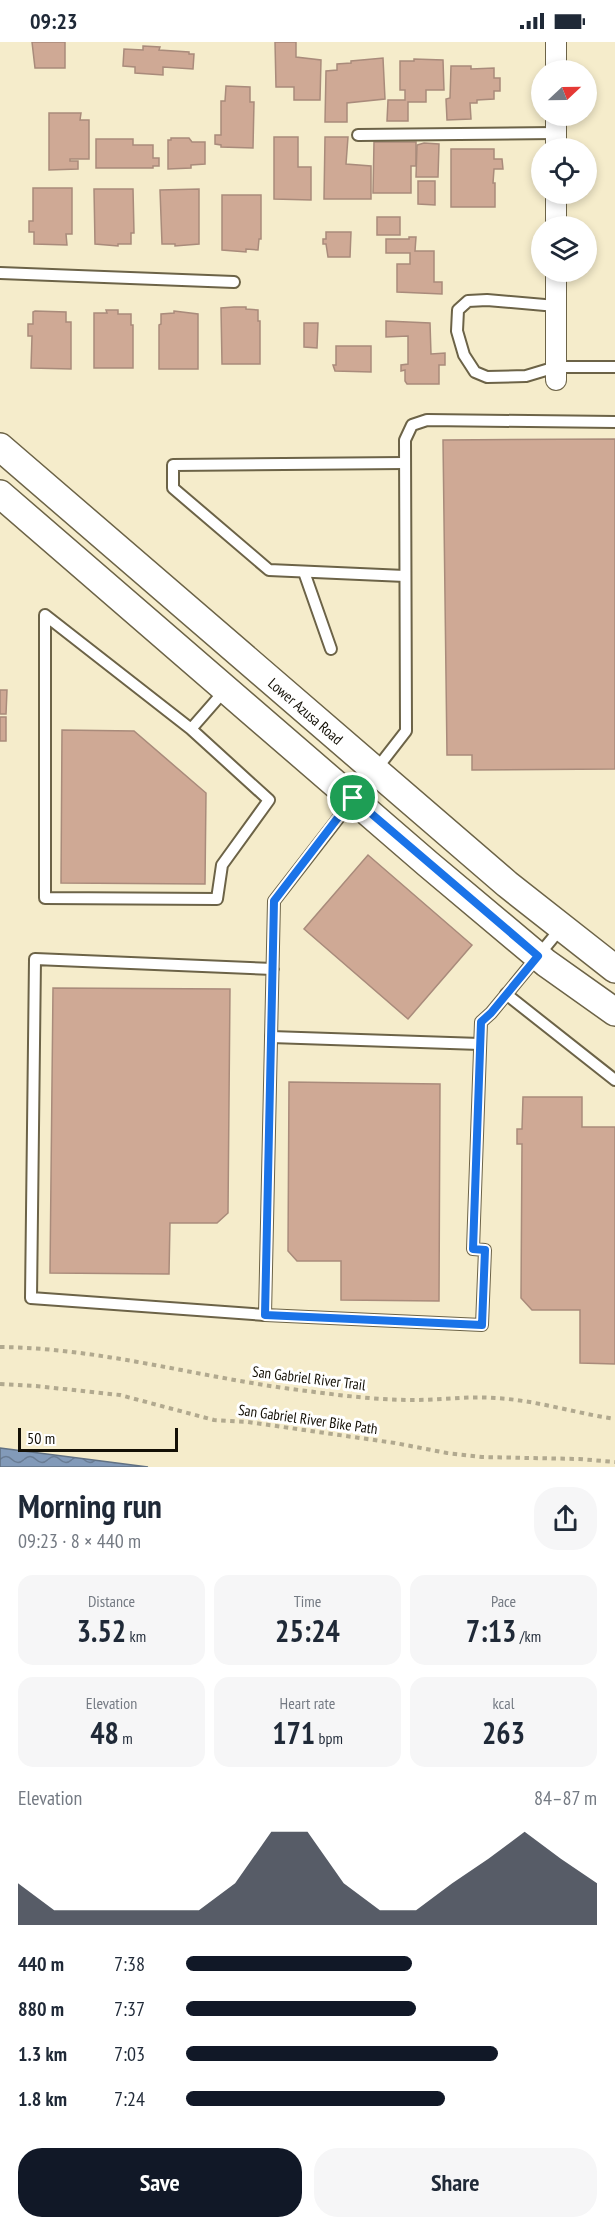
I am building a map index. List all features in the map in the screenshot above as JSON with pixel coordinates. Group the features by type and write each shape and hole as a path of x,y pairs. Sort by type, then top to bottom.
{"main road":[{"name":"Lower Azusa Road","path":"0,447 507,884 615,969"},
{"path":"0,494 538,956 615,1012"}],"street":[{"path":"556,42 556,60"},
{"path":"556,282 556,374"}],"lane":[{"path":"358,135 556,132"},
{"path":"0,273 234,282"},
{"path":"556,306 468,300 458,310 457,331 469,364 475,372 487,377 556,374 615,367"},
{"path":"265,1315 274,901 406,731 405,440 412,425 427,420 615,422"},
{"path":"405,464 172,465 173,488 269,570 405,576"},
{"path":"304,572 331,649"},
{"path":"45,615 191,729 269,800 222,865 217,899 45,898 45,615"},
{"path":"191,729 226,689"},
{"path":"273,969 34,959 31,1298 265,1315 482,1325 485,1250 473,1249 481,1022 561,928"},
{"path":"506,994 615,1080"},
{"path":"271,1037 480,1044"}],"path":[{"name":"San Gabriel River Trail","path":"0,1347 78,1352 150,1363 227,1380 366,1398 413,1400 494,1397 615,1419"},
{"name":"San Gabriel River Bike Path","path":"0,1384 46,1386 120,1395 214,1420 248,1422 395,1443 447,1454 615,1462"}],"water":[{"path":"0,1448 148,1467 0,1467"}],"building":[{"path":"32,42 65,42 65,68 35,68"},
{"path":"275,42 296,42 296,57 321,60 320,100 294,100 294,87 276,87"},
{"path":"143,46 194,54 193,69 163,67 163,75 135,73 135,67 123,66 124,49 143,50"},
{"path":"383,58 385,99 347,103 347,122 325,122 326,71 337,70 337,64"},
{"path":"414,59 443,60 444,90 426,90 426,102 408,102 408,121 387,121 388,100 405,100 405,90 400,90 400,61 414,61"},
{"path":"451,66 471,66 471,69 494,68 494,78 500,78 500,91 494,91 494,99 477,100 477,103 470,103 471,119 447,120 446,99 450,98"},
{"path":"226,86 250,87 250,102 254,102 253,148 221,147 215,144 215,135 221,135 221,101 225,101"},
{"path":"49,113 81,113 80,120 89,120 89,159 70,159 70,161 78,161 78,169 49,170"},
{"path":"274,137 298,137 298,167 311,167 311,200 274,199"},
{"path":"325,137 348,137 346,164 371,166 371,199 324,199"},
{"path":"189,138 192,142 205,142 205,164 191,165 191,168 168,169 168,140"},
{"path":"96,139 133,139 133,145 153,145 153,158 159,158 159,166 153,166 153,168 96,168"},
{"path":"374,142 416,142 416,166 411,166 411,193 373,193"},
{"path":"439,144 438,177 416,177 417,145"},
{"path":"451,149 494,149 494,159 502,159 503,169 494,169 495,207 451,207"},
{"path":"418,181 435,181 435,205 418,204"},
{"path":"33,188 72,188 72,234 66,234 67,245 34,244 34,232 29,232 29,221 33,221"},
{"path":"94,189 133,189 134,233 131,233 131,244 118,244 118,246 95,244"},
{"path":"199,189 199,244 175,246 175,244 162,244 160,190"},
{"path":"222,195 261,195 261,239 259,239 258,250 246,249 246,252 222,250"},
{"path":"377,217 400,217 400,235 377,235"},
{"path":"326,232 351,232 350,257 328,257 326,244 323,244"},
{"path":"409,237 416,237 415,251 434,251 434,282 442,282 442,294 397,292 397,264 410,264 410,253 386,253 386,239 409,239"},
{"path":"221,308 258,310 260,364 222,364"},
{"path":"106,310 118,310 118,314 131,314 133,368 94,368 94,313 107,313"},
{"path":"174,311 198,314 198,369 159,369 161,314 174,313"},
{"path":"33,312 66,312 66,322 71,322 71,369 31,368 32,336 28,336 28,324 33,324"},
{"path":"386,321 430,323 431,354 445,353 445,365 439,365 439,384 407,384 405,370 401,371 401,365 408,364 408,336 386,337"},
{"path":"304,323 318,323 317,348 304,347"},
{"path":"336,346 371,346 371,372 335,371 333,365 336,365"},
{"path":"615,439 615,769 472,770 472,755 447,755 443,440"},
{"path":"0,690 7,690 6,714 0,714"},
{"path":"0,717 6,717 6,741 0,741"},
{"path":"62,730 134,731 206,793 205,884 61,883"},
{"path":"368,855 472,945 408,1019 304,929"},
{"path":"53,988 230,989 228,1213 217,1223 170,1223 169,1274 50,1273"},
{"path":"289,1082 440,1084 439,1301 341,1300 341,1261 297,1261 288,1251"},
{"path":"523,1097 582,1097 582,1127 615,1127 615,1364 580,1363 580,1310 532,1310 521,1298 522,1144 517,1144 517,1129 522,1129"}],"route":[{"path":"353,798 538,956 481,1022 473,1249 485,1250 482,1325 265,1315 274,901 353,798"}]}
